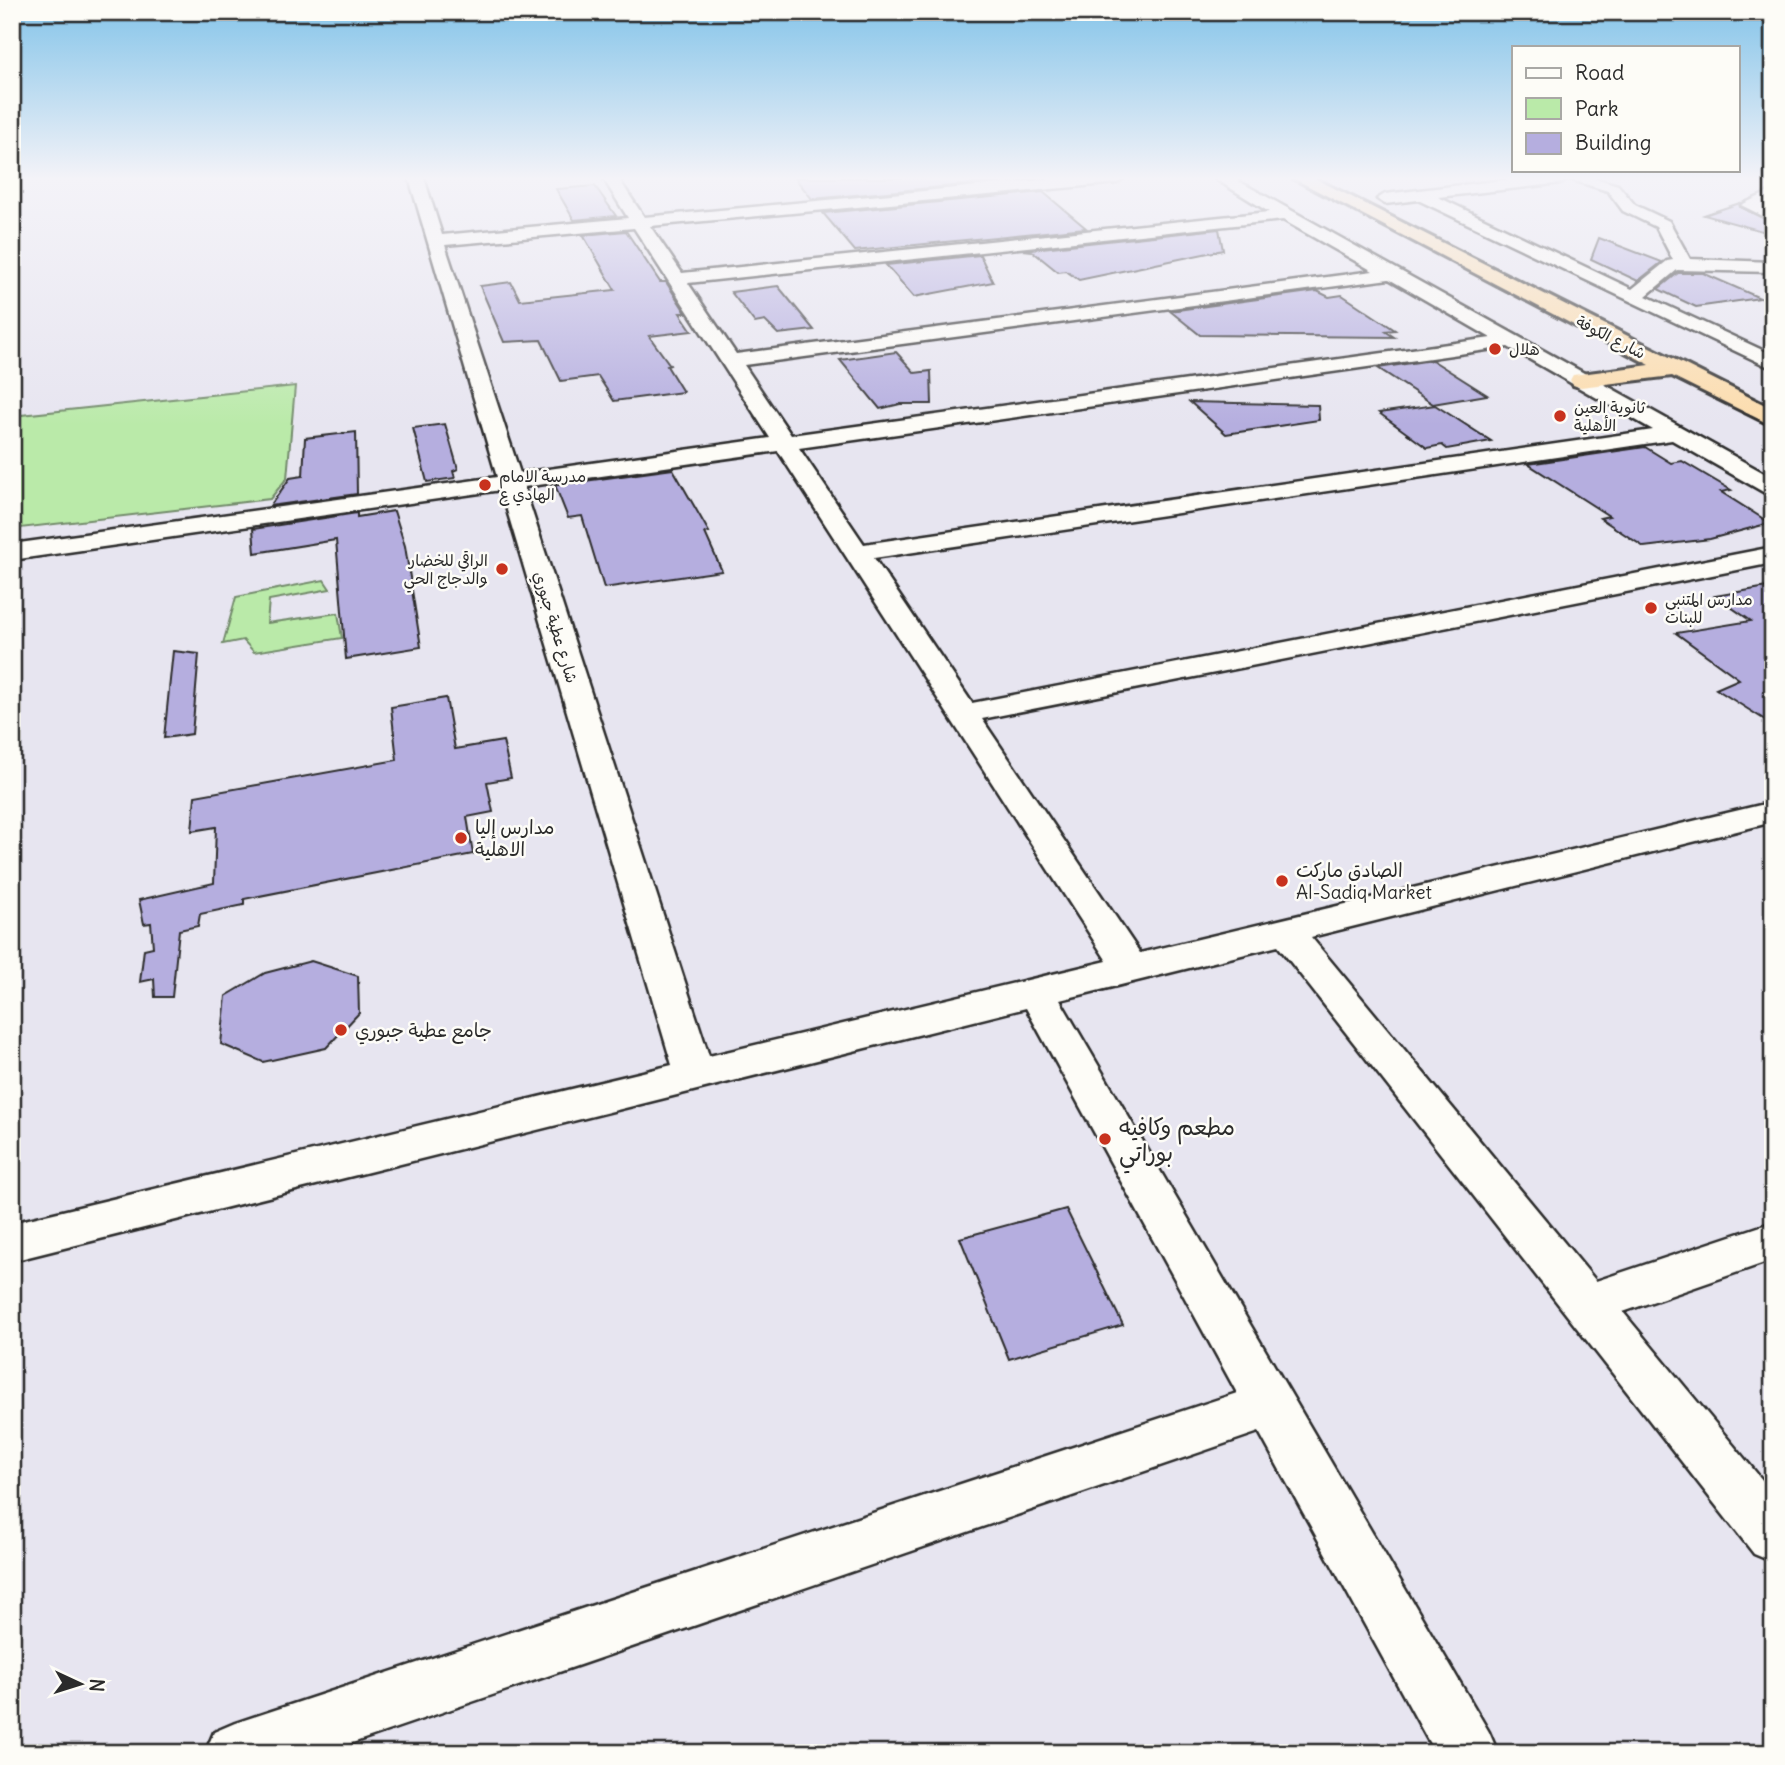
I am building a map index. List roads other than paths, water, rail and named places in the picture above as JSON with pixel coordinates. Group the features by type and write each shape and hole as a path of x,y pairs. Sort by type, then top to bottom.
{"highway":[{"name":"شارع الكوفة","path":"1462,260 1773,419"},
{"path":"1581,380 1675,369"}],"street":[{"name":"شارع عطية جبوري","path":"442,260 695,1075"},
{"path":"665,260 1131,969"},
{"path":"677,279 853,260"},
{"path":"1365,260 1773,488"},
{"path":"1557,260 1773,363"},
{"path":"1633,297 1673,265 1683,263 1773,267"},
{"path":"1712,264 1760,283"},
{"path":"731,361 1389,274"},
{"path":"12,552 1509,341"},
{"path":"857,553 1675,433"},
{"path":"964,714 1773,555"},
{"path":"12,1242 1773,812"},
{"path":"1286,931 1773,1535"},
{"path":"1036,992 1468,1753"},
{"path":"1588,1304 1773,1241"},
{"path":"234,1753 1271,1405"}],"place":[{"name":"هلال","path":"1495,349"},
{"name":"ثانوية العين الأهلية","path":"1560,416"},
{"name":"مدرسة الامام الهادي ع","path":"485,485"},
{"name":"الراقي للخضار والدجاج الحي","path":"502,569"},
{"name":"مدارس المتنبي للبنات","path":"1651,608"},
{"name":"مدارس إليا الاهلية","path":"461,838"},
{"name":"الصادق ماركت Al-Sadiq Market","path":"1282,881"},
{"name":"جامع عطية جبوري","path":"341,1030"},
{"name":"مطعم وكافيه بوراتي","path":"1105,1139"}]}
